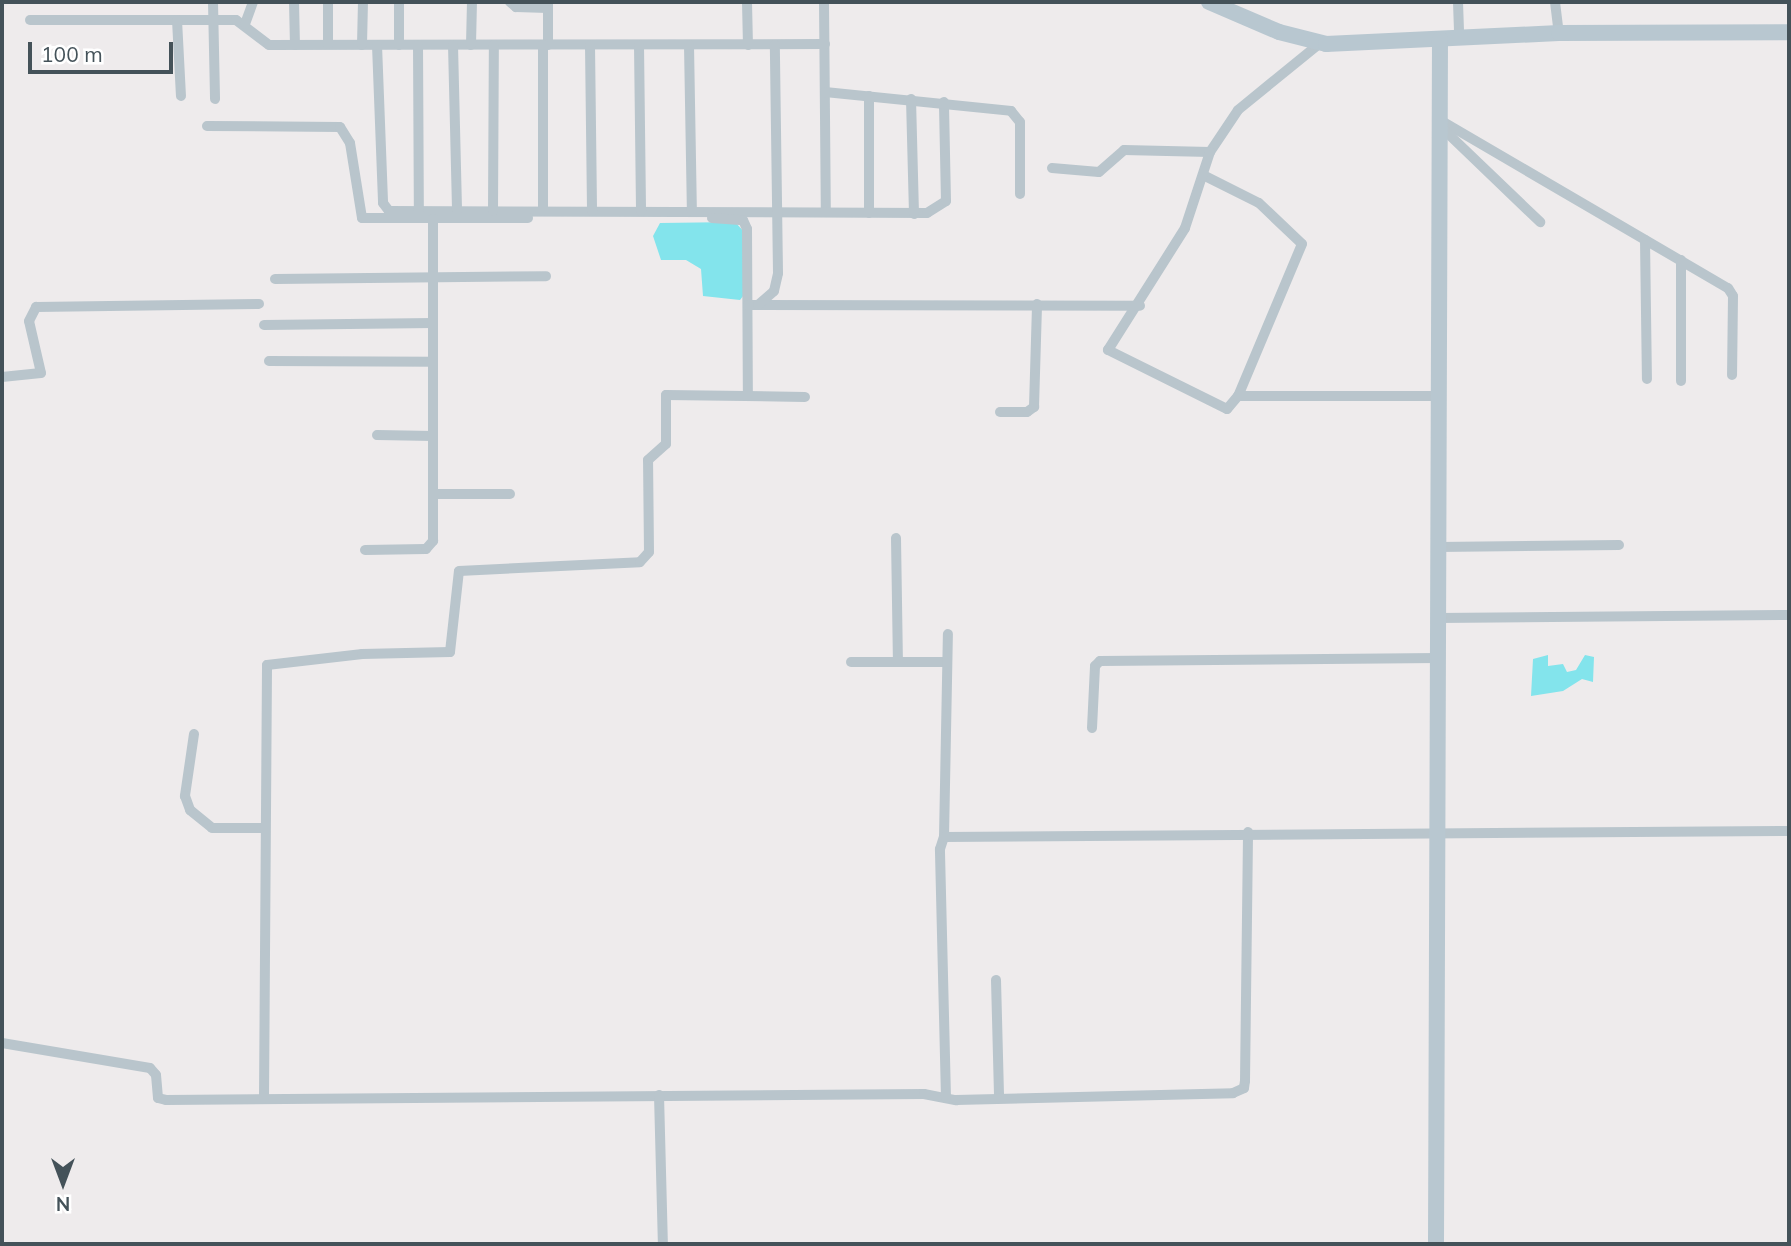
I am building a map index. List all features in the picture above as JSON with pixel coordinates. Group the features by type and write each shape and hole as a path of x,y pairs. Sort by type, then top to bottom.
{"street":[{"path":"213,2 215,99"},
{"path":"245,24 253,2"},
{"path":"294,2 295,45"},
{"path":"328,2 328,44"},
{"path":"362,46 363,2"},
{"path":"399,46 400,2"},
{"path":"471,46 472,2"},
{"path":"510,2 516,7 548,5 543,211"},
{"path":"747,2 748,44"},
{"path":"824,2 826,212"},
{"path":"1209,2 1279,32 1319,44 1559,33 1789,32"},
{"path":"1458,2 1459,38"},
{"path":"1555,2 1559,33"},
{"path":"30,20 214,20 245,24 264,44 295,45 825,44"},
{"path":"177,20 181,96"},
{"path":"1436,1244 1440,39"},
{"path":"753,305 776,285 775,44"},
{"path":"1205,176 1259,203 1302,244 1238,396 1232,406 1220,408 1110,354 1110,346 1140,306 1185,228 1205,176 1210,152 1248,100 1319,44"},
{"path":"377,45 384,207 419,211 777,211 914,214 936,210 946,201 944,102"},
{"path":"418,46 419,211"},
{"path":"453,46 457,211"},
{"path":"494,46 494,211"},
{"path":"590,46 592,211"},
{"path":"639,46 641,211"},
{"path":"689,46 692,211"},
{"path":"825,92 1002,107 1019,117 1020,194"},
{"path":"869,96 869,213"},
{"path":"911,99 914,214"},
{"path":"1440,123 1540,222"},
{"path":"1440,123 1681,260 1732,292 1732,375"},
{"path":"207,126 340,127 350,143 362,218 738,218 747,229 753,305 748,394"},
{"path":"1052,168 1099,172 1124,150 1210,152"},
{"path":"365,550 430,548 433,494 433,219"},
{"path":"1645,240 1647,379"},
{"path":"1681,260 1681,381"},
{"path":"275,279 546,276"},
{"path":"2,377 41,373 29,321 36,307 259,304"},
{"path":"1000,412 1027,412 1034,407 1037,304"},
{"path":"753,305 1140,306"},
{"path":"264,325 433,323"},
{"path":"269,361 433,362"},
{"path":"264,1098 264,681 269,663 450,652 459,571 640,562 649,552 648,460 666,444 666,396 748,394 805,397"},
{"path":"1238,396 1439,396"},
{"path":"377,435 433,436"},
{"path":"433,494 510,494"},
{"path":"896,538 898,662"},
{"path":"1438,547 1619,545"},
{"path":"1438,618 1789,615"},
{"path":"946,1098 940,849 944,837 948,634"},
{"path":"1092,728 1095,666 1100,661 1438,658"},
{"path":"851,662 947,662"},
{"path":"194,734 185,796 190,810 212,828 264,828"},
{"path":"944,837 1248,832 1789,831"},
{"path":"2,1043 150,1068 161,1100 924,1094 946,1098 999,1098 1233,1093 1244,1088 1248,832"},
{"path":"996,980 999,1098"},
{"path":"659,1095 663,1244"}],"water":[{"path":"735,222 747,235 747,291 740,300 703,296 701,269 686,260 661,260 653,236 660,223"},
{"path":"1548,655 1548,666 1563,664 1567,672 1576,670 1585,655 1594,657 1593,682 1582,679 1563,691 1531,696 1533,659"}]}
